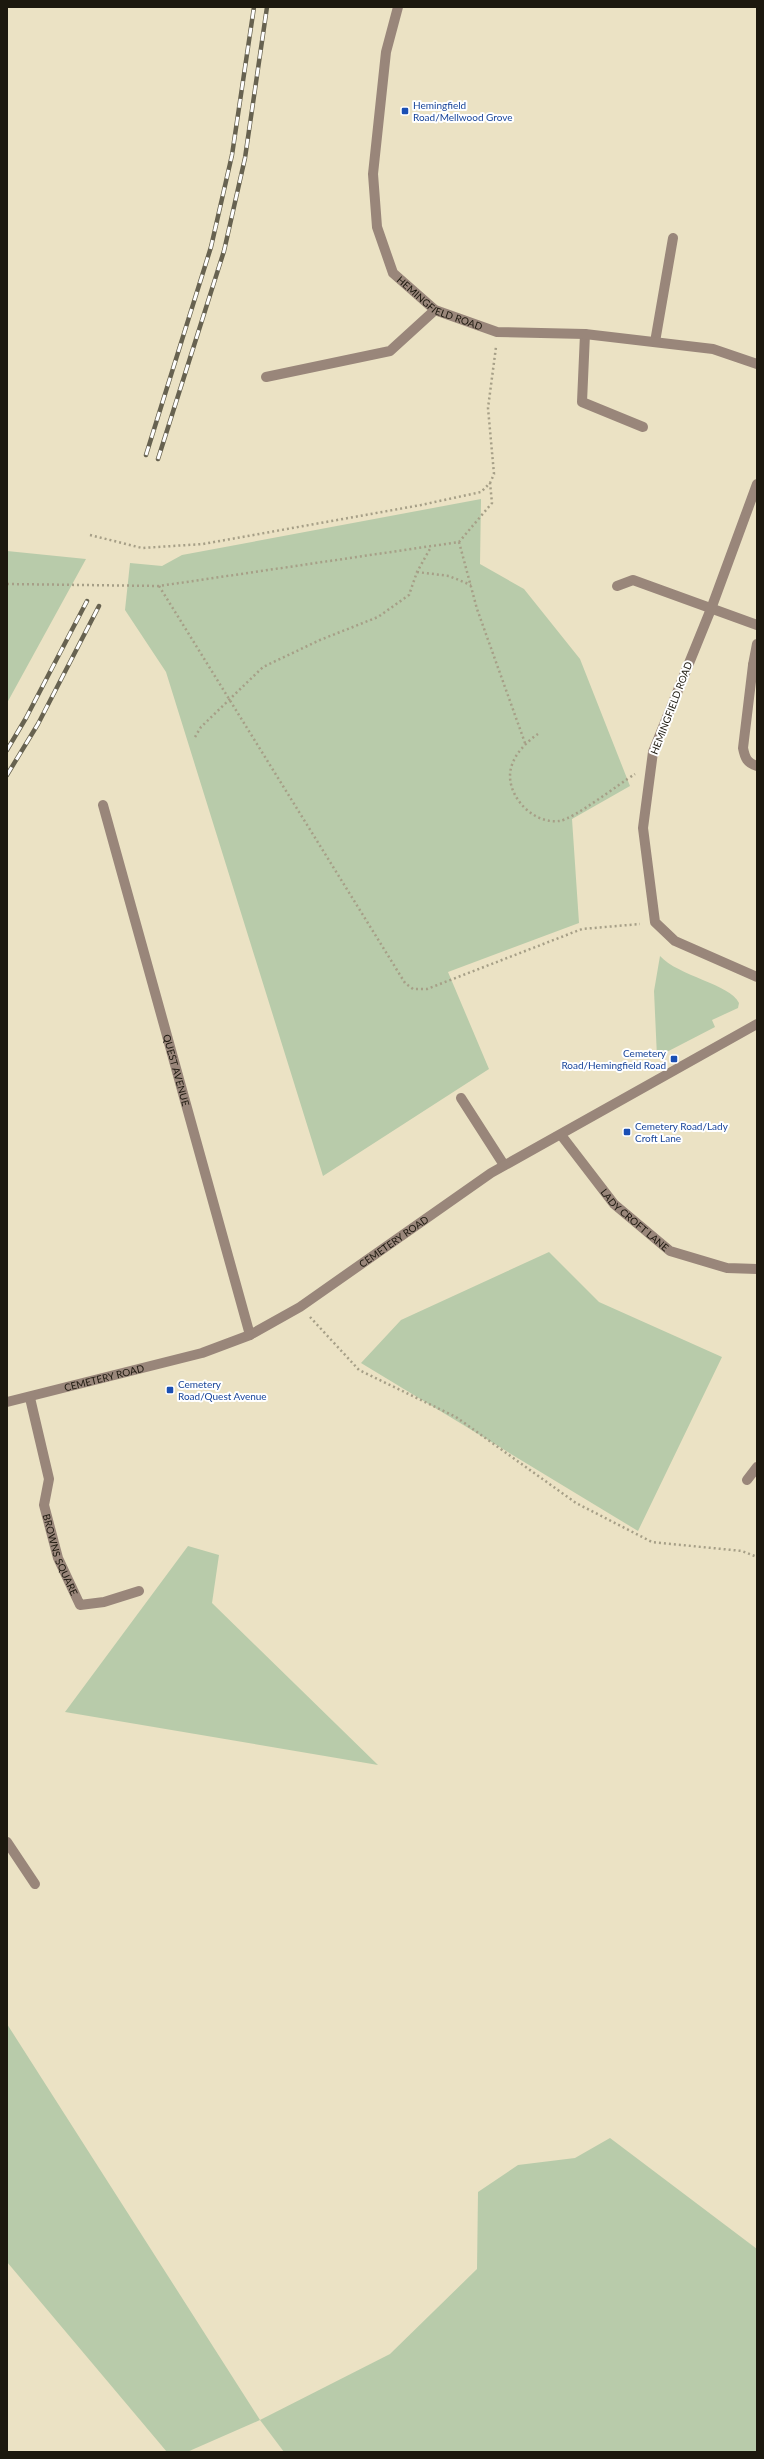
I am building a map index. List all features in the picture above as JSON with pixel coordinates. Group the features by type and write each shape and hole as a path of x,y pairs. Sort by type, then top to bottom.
{"street":[{"name":"HEMINGFIELD ROAD","path":"398,7 386,52 373,174 377,227 394,273 435,310 497,332 585,334 713,349 757,364"},
{"path":"655,342 673,238"},
{"path":"266,378 390,350 435,310"},
{"path":"585,334 582,402 643,427"},
{"name":"HEMINGFIELD ROAD","path":"655,922 643,828 653,752 710,609 757,484"},
{"path":"617,586 633,580 757,625"},
{"path":"757,644 752,666 743,748 746,759 751,764 757,766"},
{"name":"QUEST AVENUE","path":"103,805 250,1335"},
{"path":"655,922 676,941 757,977"},
{"name":"CEMETERY ROAD","path":"7,1402 30,1398 202,1354 250,1335 300,1307 504,1166 757,1024"},
{"path":"461,1098 504,1166"},
{"name":"LADY CROFT LANE","path":"561,1135 614,1204 670,1250 727,1268 757,1270"},
{"name":"BROWNS SQUARE","path":"30,1398 49,1479 44,1505 58,1558 80,1605 104,1602 139,1592"},
{"path":"747,1480 757,1466"},
{"path":"7,1842 35,1884"}],"path":[{"path":"90,535 142,548 203,544 421,505 481,492 490,483 494,474 488,408 497,332"},
{"path":"7,584 158,586 459,542 492,503 490,483"},
{"path":"459,542 471,586 525,743"},
{"path":"195,737 201,728 263,667 320,640 378,617 409,595 418,572 432,546"},
{"path":"418,572 449,576 471,586"},
{"path":"158,586 405,983 413,989 427,988 582,929 655,922"},
{"path":"538,734 525,743 515,758 510,775 515,796 528,811 541,819 559,821 577,814 651,763"},
{"path":"300,1307 359,1370 456,1417 576,1503 652,1542 742,1551 757,1557"}],"green space":[{"path":"481,499 480,564 524,589 580,659 630,786 572,819 579,923 448,972 489,1069 323,1176 166,672 125,610 130,563 162,566 182,555"},
{"path":"7,551 86,559 7,703"},
{"path":"660,956 668,963 679,969 725,990 734,996 739,1003 738,1008 712,1020 715,1027 657,1057 654,991"},
{"path":"549,1252 599,1302 722,1357 638,1531 361,1363 401,1320"},
{"path":"188,1546 219,1555 212,1603 378,1765 65,1712"},
{"path":"7,2024 260,2420 187,2452 167,2452 7,2262"},
{"path":"610,2138 757,2249 757,2452 284,2452 260,2420 390,2354 477,2269 478,2192 518,2165 575,2158"}],"railway":[{"path":"146,455 211,247 232,155 254,7"},
{"path":"158,459 224,251 245,158 267,7"},
{"path":"7,750 26,718 87,601"},
{"path":"7,775 38,724 99,606"}],"place":[{"name":"Hemingfield Road/Mellwood Grove","path":"405,111"},
{"name":"Cemetery Road/Hemingfield Road","path":"674,1059"},
{"name":"Cemetery Road/Lady Croft Lane","path":"627,1132"},
{"name":"Cemetery Road/Quest Avenue","path":"170,1390"}]}
